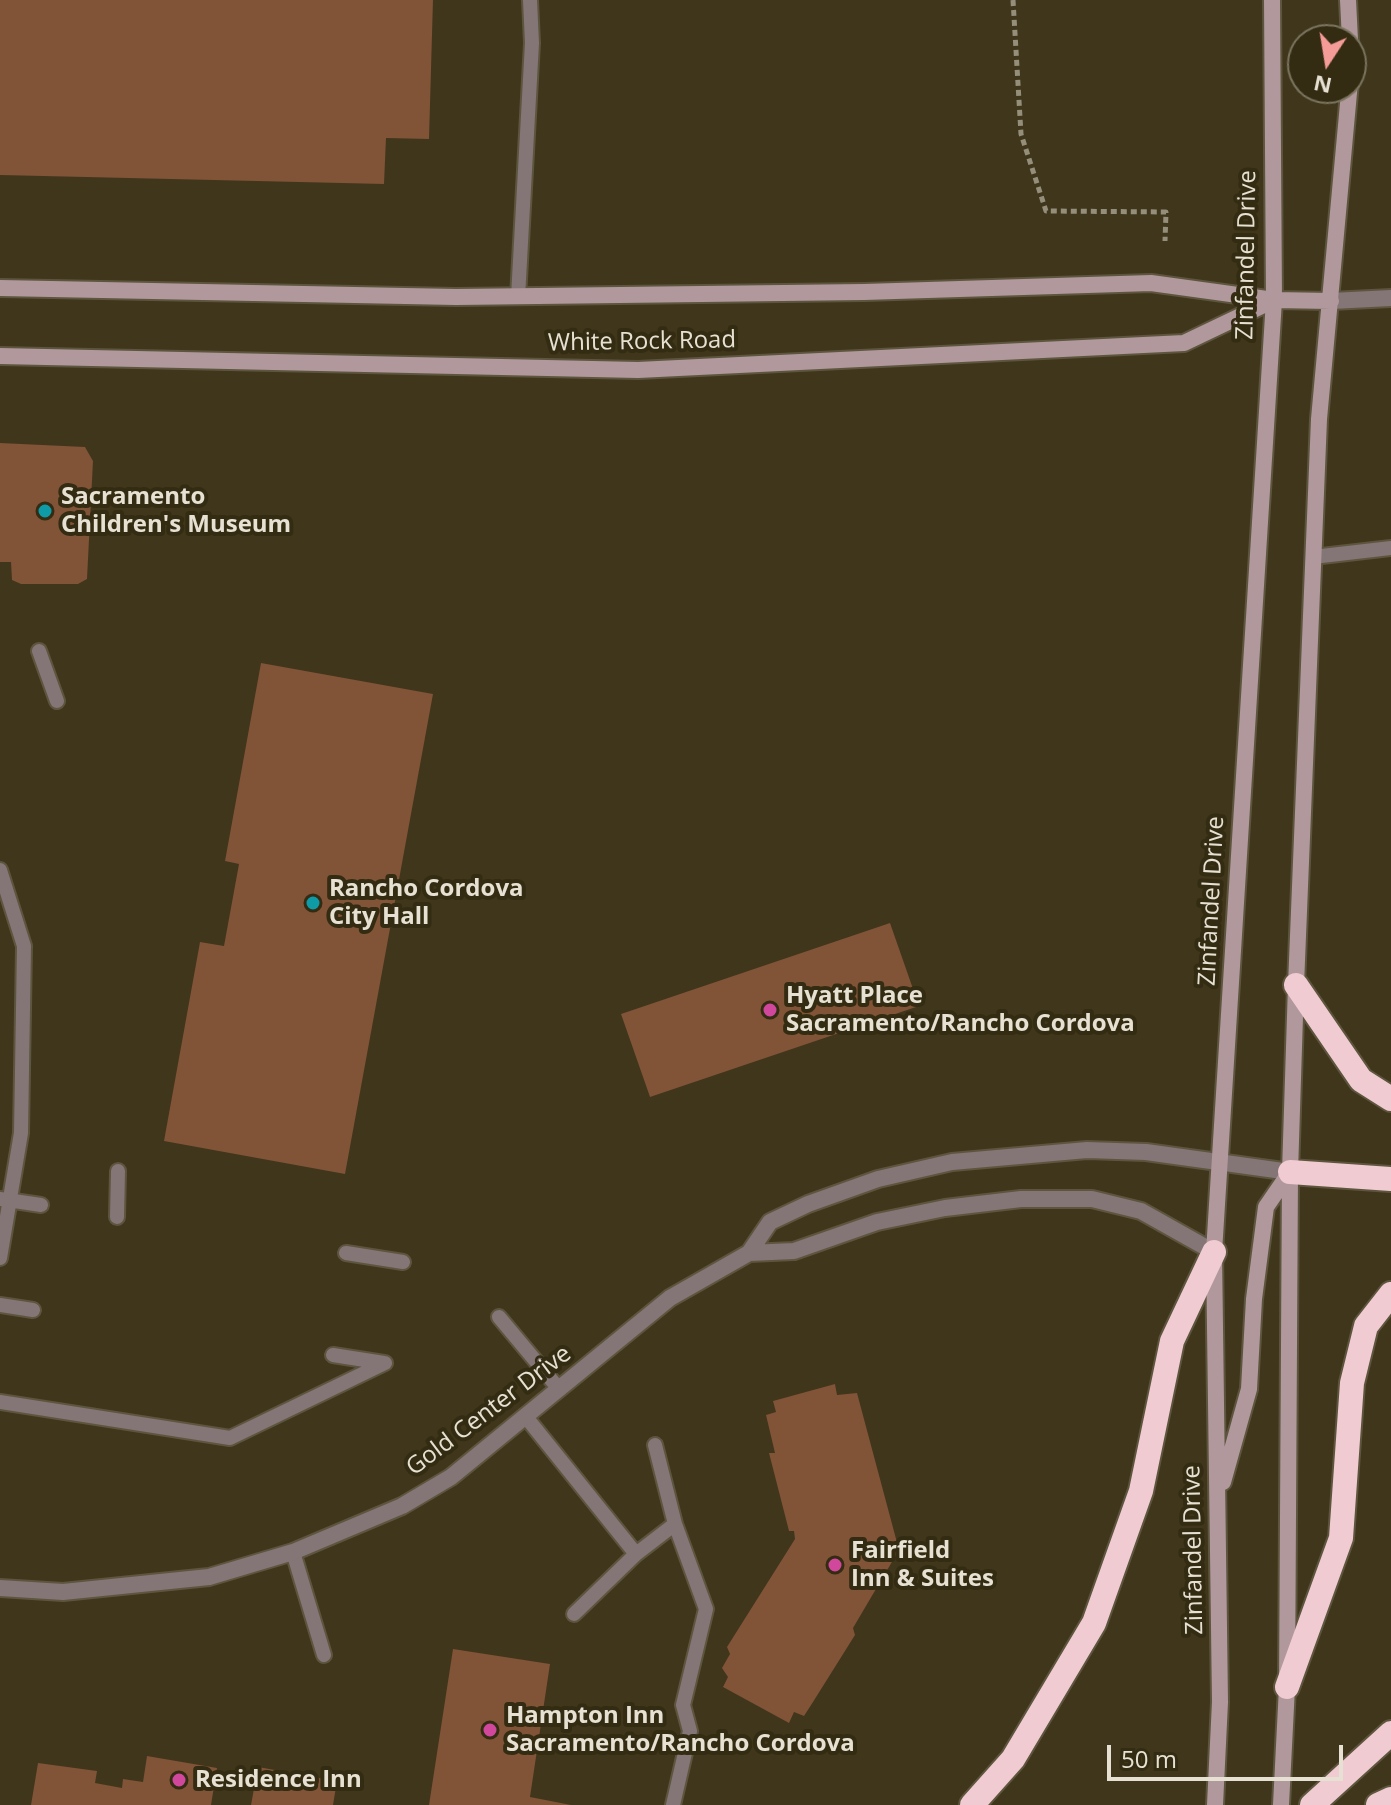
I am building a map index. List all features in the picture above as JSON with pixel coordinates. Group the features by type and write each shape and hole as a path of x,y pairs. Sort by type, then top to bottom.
{"highway":[{"path":"1296,985 1361,1080 1391,1099"},
{"path":"1290,1172 1391,1179"},
{"path":"972,1805 1013,1759 1094,1623 1141,1491 1160,1415 1172,1341 1214,1252"},
{"path":"1287,1687 1341,1538 1352,1383 1366,1326 1391,1294"},
{"path":"1312,1805 1391,1733"},
{"path":"1378,1805 1391,1799"}],"main road":[{"name":"Zinfandel Drive","path":"1215,1805 1220,1702 1214,1252 1274,300 1272,0"},
{"path":"1348,0 1349,24"},
{"path":"1281,1805 1287,1687 1290,1172 1296,985 1319,419 1348,104"},
{"name":"White Rock Road","path":"0,288 518,297 864,292 1151,283 1274,300 1331,301"},
{"name":"White Rock Road","path":"0,356 638,370 1184,343 1274,300"},
{"path":"1218,1499 1249,1389 1254,1299 1266,1207 1290,1172"}],"street":[{"name":"White Rock Road","path":"1331,301 1391,298"},
{"name":"Gold Center Drive","path":"0,1588 63,1592 146,1586 209,1577 293,1552 402,1506 451,1477 670,1298 749,1253 770,1222 808,1204 878,1179 952,1162 1087,1150 1146,1152 1290,1172"},
{"name":"Gold Center Drive","path":"749,1253 794,1251 877,1222 945,1208 1021,1199 1078,1199 1141,1211 1214,1252"}],"lane":[{"path":"518,297 532,43 530,0"},
{"path":"1313,557 1391,548"},
{"path":"39,651 57,701"},
{"path":"0,870 24,946 21,1133 5,1200 0,1258"},
{"path":"117,1217 118,1171"},
{"path":"5,1200 41,1205"},
{"path":"346,1253 403,1262"},
{"path":"0,1305 33,1310"},
{"path":"499,1317 559,1389"},
{"path":"0,1402 230,1438 385,1363 333,1355"},
{"path":"526,1417 636,1554"},
{"path":"655,1445 675,1524 706,1609 683,1705 690,1731 673,1805"},
{"path":"574,1614 636,1554 675,1524"},
{"path":"293,1552 324,1655"}],"path":[{"path":"1013,0 1021,134 1046,211 1166,212 1165,241"}],"building":[{"path":"0,0 433,0 429,139 386,138 384,184 0,175"},
{"name":"Sacramento Children's Museum","path":"0,443 85,447 93,461 87,579 78,584 21,584 12,580 11,562 0,562"},
{"name":"Rancho Cordova City Hall","path":"261,663 433,694 345,1174 164,1141 200,942 224,946 239,864 225,861"},
{"name":"Hyatt Place Sacramento/Rancho Cordova","path":"890,923 919,1006 650,1097 621,1014"},
{"name":"Fairfield Inn & Suites","path":"835,1384 837,1395 857,1393 899,1550 853,1628 855,1635 813,1702 804,1716 794,1712 789,1723 723,1687 728,1677 722,1668 730,1654 727,1647 795,1539 794,1531 789,1531 769,1453 775,1453 766,1415 776,1412 773,1401"},
{"name":"Hampton Inn Sacramento/Rancho Cordova","path":"453,1649 550,1664 530,1797 571,1805 429,1805"},
{"name":"Residence Inn","path":"147,1756 217,1768 211,1805 31,1805 38,1763 97,1771 95,1783 122,1788 123,1779 143,1782"},
{"name":"Residence Inn","path":"258,1767 337,1781 333,1805 251,1805"}],"place":[{"name":"Sacramento Children's Museum","path":"45,511"},
{"name":"Rancho Cordova City Hall","path":"313,903"},
{"name":"Hyatt Place Sacramento/Rancho Cordova","path":"770,1010"},
{"name":"Fairfield Inn & Suites","path":"835,1565"},
{"name":"Hampton Inn Sacramento/Rancho Cordova","path":"490,1730"},
{"name":"Residence Inn","path":"179,1780"}]}
